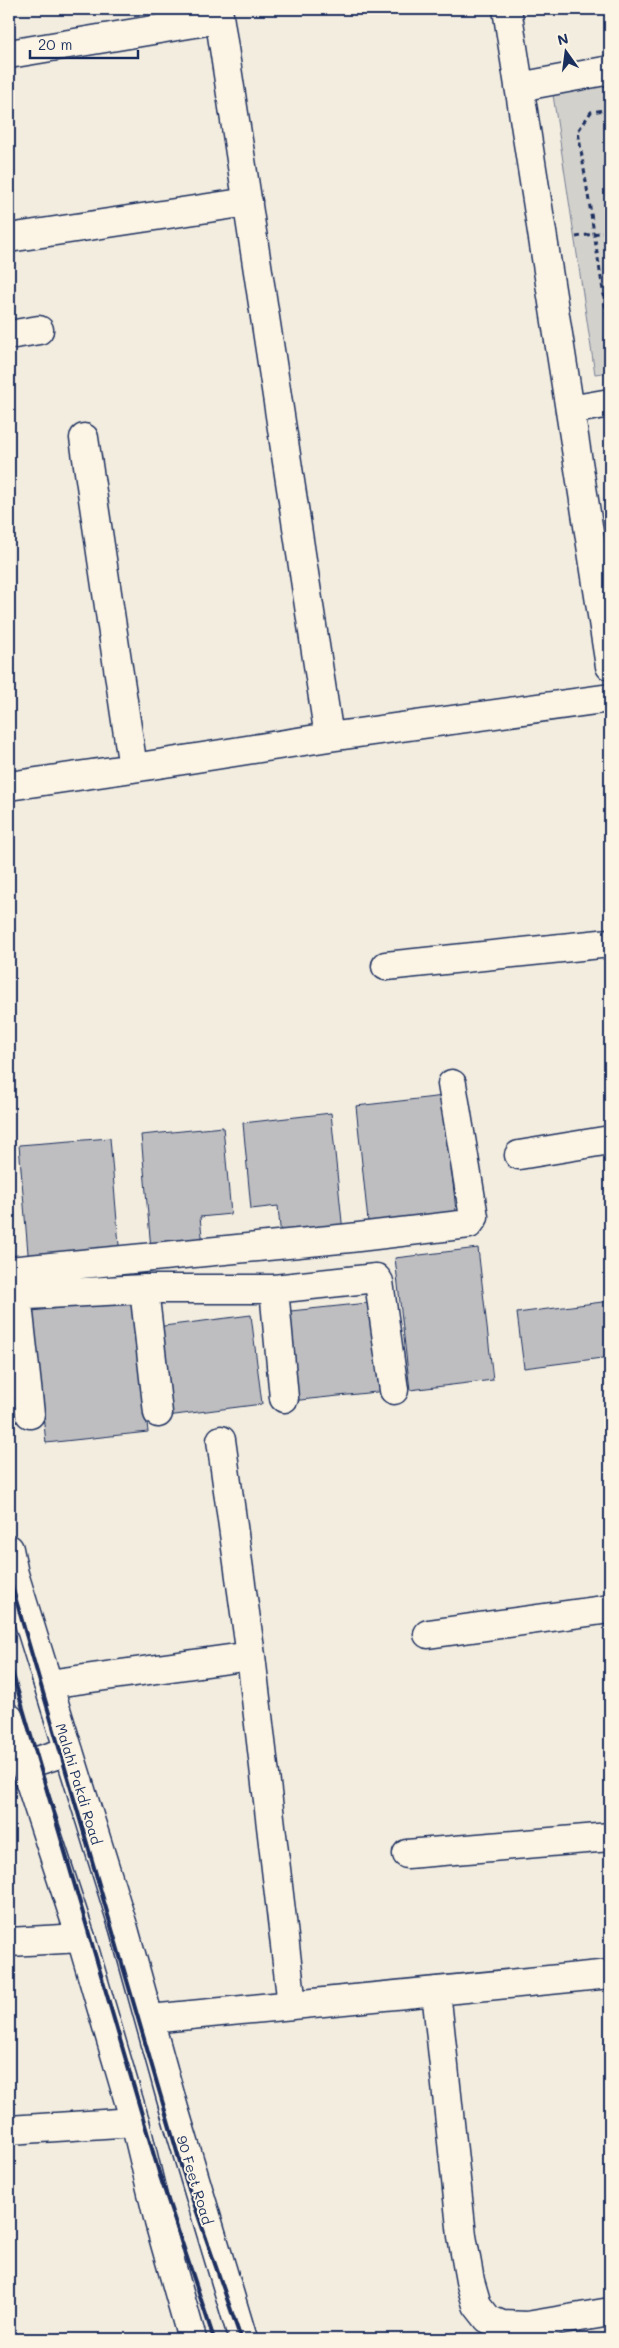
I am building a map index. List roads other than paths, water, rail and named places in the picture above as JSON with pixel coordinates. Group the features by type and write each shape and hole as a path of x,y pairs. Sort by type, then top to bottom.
{"street":[{"path":"507,9 610,666"},
{"path":"9,54 218,14 328,737"},
{"path":"519,87 610,70"},
{"path":"9,238 248,202"},
{"path":"9,336 39,330"},
{"path":"570,410 610,403"},
{"path":"84,438 133,768"},
{"path":"9,786 328,737 610,698"},
{"path":"386,966 610,943"},
{"path":"12,1288 350,1238 469,1224 474,1217 452,1084"},
{"path":"519,1155 610,1140"},
{"path":"12,1288 274,1289 378,1279 394,1390"},
{"path":"12,1288 30,1414"},
{"path":"144,1289 158,1413"},
{"path":"274,1289 284,1398"},
{"path":"221,1440 251,1656 292,2006"},
{"name":"Malahi Pakdi Road","path":"9,1549 14,1574 150,2020"},
{"path":"428,1634 610,1609"},
{"path":"48,1684 251,1656"},
{"path":"9,1718 81,1938 135,2122 159,2222 192,2339"},
{"path":"24,1765 69,1751"},
{"path":"407,1854 610,1837"},
{"path":"9,1942 81,1938"},
{"path":"150,2020 610,1974"},
{"path":"436,1991 462,2236 470,2281 478,2305 488,2319 502,2325 526,2326 610,2312"},
{"name":"90 Feet Road","path":"150,2020 242,2339"},
{"path":"9,2130 135,2122"}],"railway":[{"path":"9,1576 182,2169 241,2339"},
{"path":"9,1661 160,2176 214,2339"}]}
